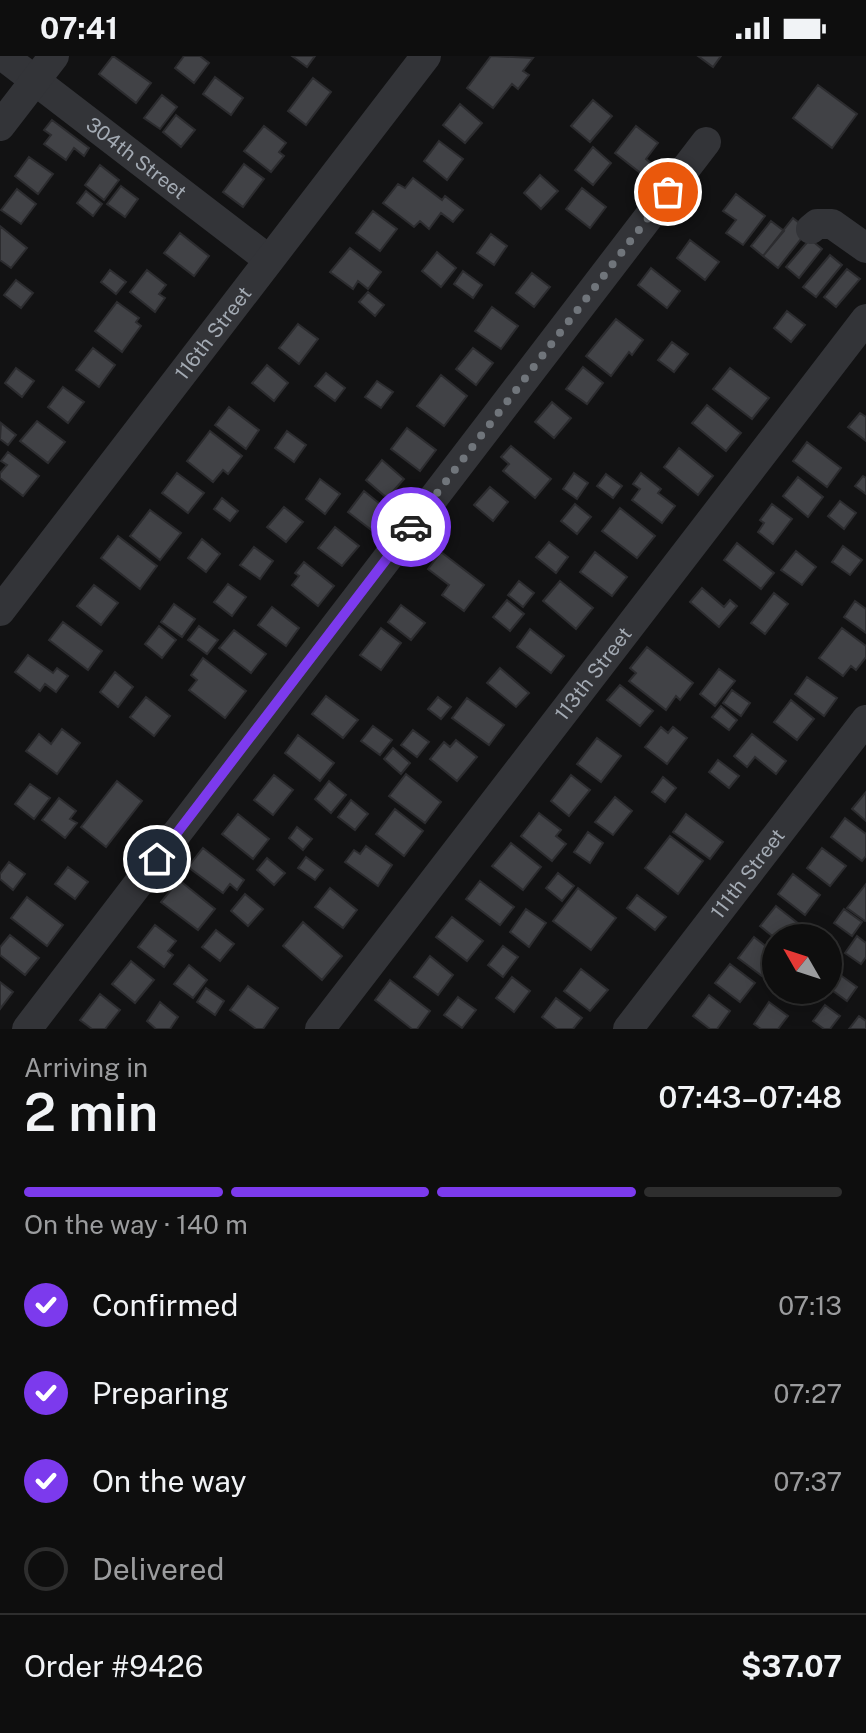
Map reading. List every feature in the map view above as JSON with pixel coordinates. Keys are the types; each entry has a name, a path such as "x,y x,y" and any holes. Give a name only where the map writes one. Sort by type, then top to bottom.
{"street":[{"name":"304th Street","path":"3,56 269,260"},
{"path":"0,126 54,56"},
{"name":"116th Street","path":"0,611 426,56"},
{"path":"27,1029 706,142"},
{"path":"811,229 817,224 832,224 866,248"},
{"name":"113th Street","path":"320,1029 866,319"},
{"name":"111th Street","path":"628,1029 866,720"}],"building":[{"path":"113,56 151,83 136,103 99,74"},
{"path":"184,56 200,56 209,63 194,83 175,68"},
{"path":"292,56 315,56 307,67"},
{"path":"491,56 533,58 523,71 529,75 518,89 512,84 493,108 467,88"},
{"path":"698,56 721,56 713,67"},
{"path":"215,77 243,98 231,115 203,94"},
{"path":"313,78 331,92 306,125 288,111"},
{"path":"818,85 857,114 832,148 793,118"},
{"path":"162,95 177,107 160,129 144,118"},
{"path":"593,100 612,116 590,142 571,126"},
{"path":"460,104 482,123 465,143 443,125"},
{"path":"176,115 195,130 181,147 163,132"},
{"path":"52,120 89,148 84,156 74,148 66,160 44,144 51,135 44,130"},
{"path":"264,126 286,143 279,152 284,156 271,172 244,151"},
{"path":"636,126 658,143 646,159 652,164 643,175 615,153"},
{"path":"439,141 463,159 447,180 424,161"},
{"path":"593,147 611,163 593,185 575,170"},
{"path":"29,157 53,174 38,194 15,176"},
{"path":"244,164 264,179 243,207 223,192"},
{"path":"100,165 119,180 104,200 85,185"},
{"path":"540,175 558,191 541,209 524,193"},
{"path":"413,178 442,200 445,196 463,210 453,222 441,213 429,229 420,221 414,227 383,203 398,184 405,188"},
{"path":"121,186 138,199 125,217 107,204"},
{"path":"582,188 606,207 590,228 566,209"},
{"path":"17,189 36,204 21,224 1,210"},
{"path":"86,191 102,204 93,216 77,203"},
{"path":"736,194 765,216 743,245 726,233 736,220 723,211"},
{"path":"373,211 397,229 380,251 356,233"},
{"path":"793,218 808,230 778,268 763,256"},
{"path":"771,221 784,231 763,256 751,246"},
{"path":"0,226 27,248 11,268 0,260"},
{"path":"180,233 209,256 194,276 164,253"},
{"path":"491,234 507,246 494,265 477,253"},
{"path":"810,239 822,249 799,278 786,267"},
{"path":"690,240 719,262 705,280 677,258"},
{"path":"350,248 381,272 368,289 358,281 353,289 330,272"},
{"path":"437,252 456,268 441,287 422,271"},
{"path":"830,255 842,265 816,297 803,287"},
{"path":"651,268 680,291 667,308 638,285"},
{"path":"847,269 860,279 836,307 824,297"},
{"path":"110,270 126,282 116,294 101,282"},
{"path":"147,270 166,285 159,294 165,298 155,312 130,292"},
{"path":"463,271 482,285 473,298 454,284"},
{"path":"532,273 550,287 534,307 516,293"},
{"path":"16,280 33,293 21,308 4,295"},
{"path":"368,292 384,305 375,316 359,302"},
{"path":"117,302 139,318 136,322 141,326 122,352 95,331"},
{"path":"492,307 518,326 501,349 475,331"},
{"path":"787,311 805,325 791,342 774,328"},
{"path":"616,319 643,340 632,355 629,352 611,376 586,356"},
{"path":"298,324 318,339 299,364 279,348"},
{"path":"672,342 688,354 674,372 658,360"},
{"path":"93,348 115,365 99,387 76,370"},
{"path":"473,348 493,363 476,385 456,369"},
{"path":"267,365 288,383 274,401 252,383"},
{"path":"583,367 603,383 587,404 566,389"},
{"path":"16,368 34,381 22,397 5,383"},
{"path":"730,368 769,398 752,419 713,389"},
{"path":"326,373 345,388 335,401 315,386"},
{"path":"441,375 467,396 444,426 417,406"},
{"path":"377,381 393,392 381,408 365,397"},
{"path":"63,387 84,402 68,423 48,407"},
{"path":"552,402 571,418 554,438 535,422"},
{"path":"707,405 741,433 726,451 692,423"},
{"path":"229,407 259,430 246,449 215,425"},
{"path":"860,413 866,417 866,441 848,427"},
{"path":"37,421 65,442 48,463 20,441"},
{"path":"1,423 16,435 8,445 0,439"},
{"path":"407,428 436,450 420,471 391,449"},
{"path":"210,431 242,456 228,474 223,470 213,482 187,461"},
{"path":"287,431 306,445 294,462 275,448"},
{"path":"807,442 841,468 827,487 793,461"},
{"path":"511,446 551,479 535,498 503,471 509,464 501,457"},
{"path":"679,448 713,476 698,495 664,467"},
{"path":"8,452 39,476 23,496 0,478 7,465 1,461"},
{"path":"382,460 404,479 387,498 366,480"},
{"path":"177,473 204,493 188,513 162,493"},
{"path":"574,473 588,483 577,499 563,489"},
{"path":"641,473 661,489 658,493 675,506 662,523 632,500 640,489 633,484"},
{"path":"606,474 622,486 613,498 597,486"},
{"path":"863,476 866,478 866,494 855,486"},
{"path":"798,477 823,497 808,517 783,496"},
{"path":"320,479 340,494 325,514 306,499"},
{"path":"490,487 508,502 493,521 474,505"},
{"path":"364,491 390,512 374,532 348,512"},
{"path":"222,498 238,511 230,521 214,509"},
{"path":"840,501 856,513 844,529 828,516"},
{"path":"575,504 591,517 577,534 561,521"},
{"path":"772,504 792,519 773,544 758,532 764,523 760,520"},
{"path":"284,507 303,522 286,542 267,527"},
{"path":"620,508 655,536 637,558 602,531"},
{"path":"150,510 181,533 160,560 130,536"},
{"path":"335,527 359,546 342,566 318,548"},
{"path":"118,536 157,566 140,589 101,558"},
{"path":"202,539 220,554 206,572 188,558"},
{"path":"549,542 568,557 556,573 536,557"},
{"path":"737,543 774,573 761,589 724,560"},
{"path":"843,546 862,560 850,575 832,562"},
{"path":"254,547 273,561 260,579 240,565"},
{"path":"796,551 816,567 802,585 781,570"},
{"path":"441,552 484,585 464,611 442,595 449,585 428,569"},
{"path":"595,552 627,577 612,596 580,572"},
{"path":"304,562 334,586 318,606 292,585 299,576 295,573"},
{"path":"519,581 534,593 523,607 508,595"},
{"path":"560,581 593,608 576,629 543,601"},
{"path":"228,584 246,597 232,616 214,602"},
{"path":"94,585 118,603 101,625 77,606"},
{"path":"702,588 724,607 730,600 737,606 719,627 690,602"},
{"path":"774,593 788,604 765,634 751,623"},
{"path":"507,600 524,614 510,631 493,617"},
{"path":"855,601 866,609 866,633 844,617"},
{"path":"174,604 195,619 182,637 161,622"},
{"path":"401,605 425,623 411,640 388,622"},
{"path":"272,607 299,628 286,646 258,625"},
{"path":"63,622 102,651 88,670 49,640"},
{"path":"159,626 176,640 162,658 145,644"},
{"path":"199,626 218,640 207,654 188,640"},
{"path":"381,628 401,643 381,670 360,655"},
{"path":"842,628 866,646 866,657 856,670 851,666 843,676 819,658"},
{"path":"530,629 564,656 551,673 517,647"},
{"path":"234,630 266,654 251,673 219,648"},
{"path":"647,647 693,683 680,700 676,696 666,710 629,681 636,673 630,668"},
{"path":"28,655 53,673 57,668 68,676 56,692 45,684 40,691 15,672"},
{"path":"203,658 246,691 225,718 189,690 197,680 191,675"},
{"path":"500,668 529,693 516,707 487,683"},
{"path":"719,669 735,681 715,706 700,694"},
{"path":"115,672 133,687 118,707 100,692"},
{"path":"807,677 837,698 824,716 795,694"},
{"path":"620,685 653,711 640,726 607,700"},
{"path":"732,690 750,703 741,716 723,703"},
{"path":"326,696 358,720 343,738 312,714"},
{"path":"146,697 170,716 154,736 130,717"},
{"path":"438,697 451,707 441,719 428,709"},
{"path":"467,698 504,725 489,745 452,718"},
{"path":"791,700 814,719 797,740 774,722"},
{"path":"721,706 737,720 729,730 712,717"},
{"path":"373,726 392,740 380,755 361,741"},
{"path":"661,727 668,733 673,727 687,738 667,764 645,747"},
{"path":"62,729 80,743 57,774 26,751 39,734 51,744"},
{"path":"413,730 429,742 417,757 401,745"},
{"path":"752,734 786,761 776,774 755,757 747,767 734,756"},
{"path":"298,735 334,763 320,781 285,753"},
{"path":"597,738 621,756 601,782 577,764"},
{"path":"456,740 477,757 457,781 430,759 444,742 450,747"},
{"path":"393,748 410,763 401,774 384,759"},
{"path":"718,760 739,776 729,788 709,772"},
{"path":"406,774 441,802 425,823 389,796"},
{"path":"274,775 293,790 273,815 254,800"},
{"path":"571,775 590,790 569,816 551,801"},
{"path":"663,777 676,788 665,802 652,792"},
{"path":"117,781 142,801 106,847 81,827"},
{"path":"329,781 346,795 331,813 315,799"},
{"path":"30,784 50,798 34,819 15,804"},
{"path":"866,792 866,821 852,809"},
{"path":"615,797 632,811 613,835 595,822"},
{"path":"59,798 76,811 70,819 77,823 65,838 42,820"},
{"path":"351,800 368,814 355,830 338,817"},
{"path":"395,809 423,831 404,856 376,834"},
{"path":"539,813 561,830 556,836 566,844 552,861 521,836"},
{"path":"238,814 269,839 253,859 222,834"},
{"path":"686,814 723,842 710,859 673,832"},
{"path":"845,818 866,834 866,856 862,861 831,837"},
{"path":"297,827 312,839 303,850 289,838"},
{"path":"588,832 603,843 590,863 574,852"},
{"path":"670,836 703,861 678,894 645,868"},
{"path":"511,843 541,867 523,890 492,866"},
{"path":"366,846 392,865 378,886 345,862 354,850 360,854"},
{"path":"203,848 244,880 237,890 230,884 223,893 188,867"},
{"path":"822,848 846,866 830,886 807,868"},
{"path":"306,857 323,870 315,880 298,868"},
{"path":"267,858 285,873 274,885 257,870"},
{"path":"9,862 25,874 13,890 0,879"},
{"path":"68,867 88,882 75,899 55,884"},
{"path":"558,873 574,886 562,901 546,888"},
{"path":"793,874 820,895 805,915 778,894"},
{"path":"179,880 215,909 198,930 161,902"},
{"path":"480,881 514,907 500,925 466,899"},
{"path":"866,884 866,920 865,921 847,908"},
{"path":"330,888 357,910 343,928 315,907"},
{"path":"578,888 616,918 591,950 553,921"},
{"path":"245,894 263,909 248,926 231,911"},
{"path":"637,895 666,917 655,930 627,908"},
{"path":"27,897 63,925 47,946 11,918"},
{"path":"776,906 799,924 762,924 762,928 760,926"},
{"path":"526,909 546,923 529,947 510,932"},
{"path":"844,909 862,922 852,936 842,929 842,924 834,923"},
{"path":"452,917 483,941 467,961 436,937"},
{"path":"303,922 342,956 322,980 283,946"},
{"path":"155,925 176,941 168,951 173,955 164,967 138,947"},
{"path":"216,930 234,944 220,961 202,947"},
{"path":"10,935 39,958 25,975 0,955 0,947"},
{"path":"857,936 866,943 866,957 861,964 845,953"},
{"path":"754,937 762,943 762,976 738,958"},
{"path":"503,946 518,957 503,977 488,965"},
{"path":"430,956 453,975 438,995 414,977"},
{"path":"131,961 154,980 135,1003 112,984"},
{"path":"730,964 755,983 740,1002 715,983"},
{"path":"189,965 207,980 193,998 174,984"},
{"path":"581,969 608,990 590,1011 564,991"},
{"path":"842,976 857,987 847,1001 842,997"},
{"path":"512,977 530,991 514,1012 496,998"},
{"path":"390,980 430,1011 417,1029 412,1029 375,1000"},
{"path":"0,982 13,992 0,1009"},
{"path":"248,986 278,1008 263,1029 256,1029 230,1010"},
{"path":"206,988 224,1001 215,1015 197,1002"},
{"path":"100,994 120,1010 105,1029 92,1029 80,1020"},
{"path":"709,995 730,1011 717,1029 710,1029 693,1016"},
{"path":"458,997 476,1010 462,1028 444,1015"},
{"path":"556,998 582,1018 573,1029 557,1029 542,1017"},
{"path":"160,1002 178,1017 170,1029 156,1029 147,1021"},
{"path":"768,1004 788,1016 778,1029 761,1029 754,1024"},
{"path":"825,1005 840,1016 830,1029 824,1029 813,1021"},
{"path":"859,1016 866,1021 866,1029 849,1029"}],"way so far":[{"path":"411,527 668,192"}],"route":[{"path":"157,859 411,527"}]}
